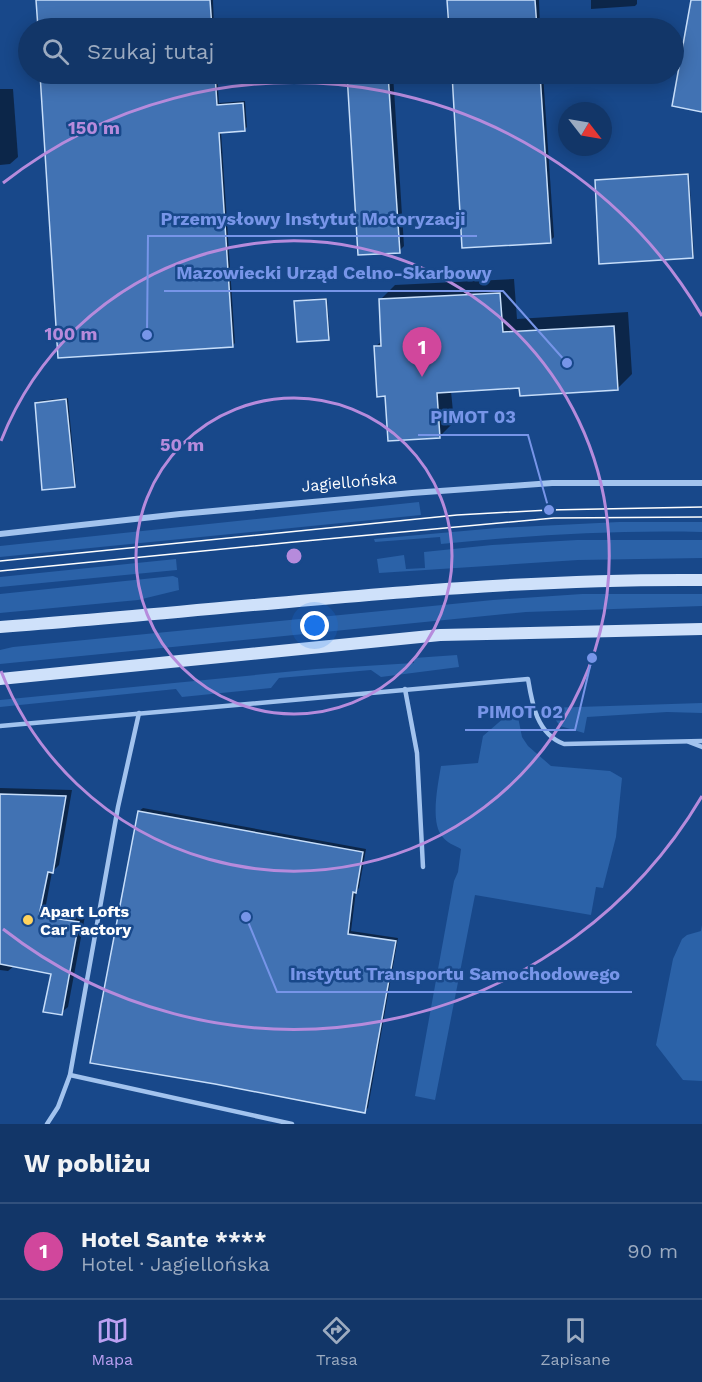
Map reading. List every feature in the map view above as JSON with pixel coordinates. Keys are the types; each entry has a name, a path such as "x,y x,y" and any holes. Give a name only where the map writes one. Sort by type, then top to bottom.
{"main road":[{"path":"0,627 458,587 615,579 702,580"},
{"path":"0,679 440,635 702,629"}],"street":[{"name":"Jagiellońska","path":"0,534 180,514 412,493 552,483 702,483"}],"lane":[{"path":"0,726 528,679 532,705 544,729 552,739 564,744 702,741"},
{"path":"405,689 417,753 423,867"},
{"path":"48,1124 58,1107 70,1075 118,807 139,713"},
{"path":"684,741 702,747"},
{"path":"70,1075 292,1124"}],"shaded area":[{"path":"419,502 421,515 0,557 0,546"},
{"path":"619,522 702,522 702,532 572,534 441,544 440,537 375,542 374,539 497,528"},
{"path":"577,540 702,540 702,558 578,560 379,573 377,559 404,555 406,569 425,568 424,552"},
{"path":"176,559 177,570 0,587 0,577"},
{"path":"173,576 178,578 179,590 138,600 0,613 0,594"},
{"path":"582,594 702,594 702,606 526,612 0,664 0,650 13,647 493,600"},
{"path":"457,655 459,667 381,677 371,670 279,678 271,688 182,697 176,689 0,707 0,700 316,669 414,663 414,658"},
{"path":"702,703 702,713 667,712 587,717 584,733 560,726 547,708"},
{"path":"505,717 518,717 522,737 528,746 551,766 610,771 622,778 616,837 603,888 596,887 591,915 475,895 435,1100 415,1096 461,849 444,838 436,822 441,766 478,763 483,736"},
{"path":"702,925 702,1081 683,1080 656,1045 673,959 682,939 701,931"}],"building":[{"path":"36,0 210,0 211,18 37,18"},
{"path":"447,0 535,0 536,18 448,18"},
{"path":"691,0 702,0 702,112 672,106 676,84 684,84 684,39"},
{"path":"41,84 216,84 217,105 243,103 245,131 219,133 233,347 58,358"},
{"path":"348,84 389,84 400,253 358,255"},
{"path":"453,84 541,84 551,243 462,248"},
{"path":"688,174 693,258 599,264 595,180"},
{"path":"500,293 503,332 614,326 618,390 520,396 519,388 437,393 440,438 388,441 385,396 377,397 374,346 381,346 379,299"},
{"path":"326,299 329,340 297,342 294,301"},
{"path":"66,399 75,487 42,490 35,403"},
{"path":"0,794 66,796 53,873 48,872 39,916 79,922 62,1015 43,1012 51,974 0,964"},
{"path":"138,811 363,852 356,893 353,892 348,934 396,941 365,1113 90,1063"}],"tram line":[{"path":"0,561 457,515 549,510 702,507"},
{"path":"0,571 554,518 702,517"}],"place":[{"name":"Przemysłowy Instytut Motoryzacji","path":"147,335"},
{"name":"Mazowiecki Urząd Celno-Skarbowy","path":"567,363"},
{"name":"Hotel Sante ****","path":"422,377"},
{"name":"PIMOT 03","path":"549,510"},
{"name":"PIMOT 02","path":"592,658"},
{"name":"Instytut Transportu Samochodowego","path":"246,917"},
{"name":"Apart Lofts Car Factory","path":"28,920"}]}
